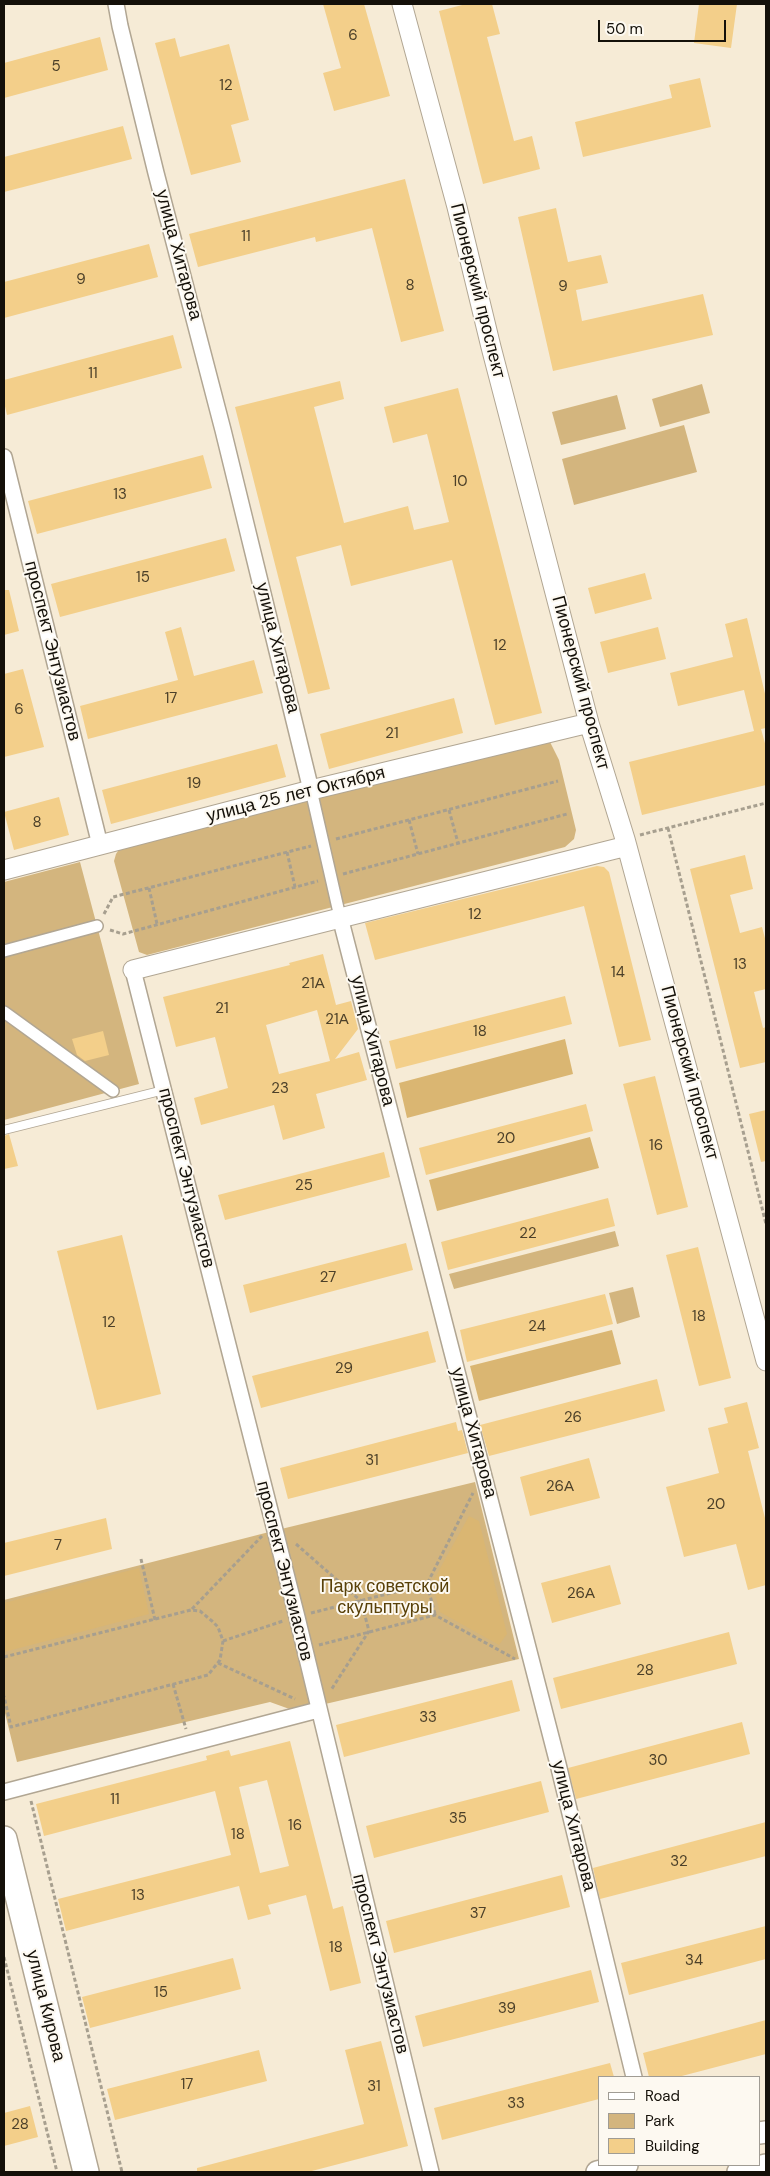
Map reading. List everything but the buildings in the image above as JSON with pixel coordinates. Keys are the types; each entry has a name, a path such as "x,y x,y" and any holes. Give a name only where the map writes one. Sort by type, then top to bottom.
{"main road":[{"name":"улица Кирова","path":"4,1840 86,2172"},
{"path":"738,2172 766,2165"},
{"path":"597,2172 623,2166"}],"street":[{"name":"улица Хитарова","path":"116,4 156,173 221,422 340,917 534,1670 634,2076"},
{"name":"Пионерский проспект","path":"402,4 457,207 491,347 589,723 626,842 766,1361"},
{"name":"проспект Энтузиастов","path":"4,457 100,844"},
{"name":"улица 25 лет Октября","path":"4,870 311,790 589,723"},
{"path":"133,970 626,842"},
{"path":"4,951 97,926"},
{"name":"проспект Энтузиастов","path":"133,970 273,1524 431,2172"},
{"path":"4,1012 113,1091"},
{"path":"4,1792 318,1710"}],"lane":[{"path":"4,1130 164,1090"}],"path":[{"path":"626,842 668,828 766,803"},
{"path":"449,810 458,843"},
{"path":"409,820 418,854"},
{"path":"668,828 766,1224"},
{"path":"287,852 295,887"},
{"path":"149,888 157,924"},
{"path":"435,1614 427,1584 483,1472"},
{"path":"192,1610 273,1524 361,1601 369,1631 318,1710 218,1663"},
{"path":"141,1559 155,1620"},
{"path":"223,1640 296,1617 427,1584"},
{"path":"4,1657 192,1610 200,1611 212,1621 218,1627 223,1640 218,1663 208,1675 11,1727 5,1710 4,1696"},
{"path":"304,1650 435,1614 534,1670"},
{"path":"173,1684 190,1744"},
{"path":"28,1786 122,2172"},
{"path":"4,1957 57,2172"}],"green space":[{"path":"702,384 710,413 660,427 652,399"},
{"path":"617,395 626,429 561,445 552,412"},
{"path":"684,425 697,472 574,505 562,459"},
{"path":"540,741 550,742 559,760 576,830 574,839 565,847 147,955 139,952 114,861 120,848"},
{"path":"80,862 139,1084 4,1120 4,882"},
{"path":"615,1231 619,1246 454,1289 449,1274"},
{"path":"633,1287 640,1317 617,1324 609,1293"},
{"name":"Парк советской скульптуры","path":"475,1482 519,1659 295,1711 270,1702 17,1762 4,1709 4,1600 273,1531"}],"shaded area":[{"path":"565,1039 573,1074 407,1118 399,1083"},
{"path":"590,1137 599,1168 437,1211 429,1180"},
{"path":"612,1330 621,1364 479,1401 470,1366"},
{"path":"469,1516 479,1521 507,1634 499,1645 440,1612 432,1583"},
{"path":"139,1568 149,1614 4,1652 4,1603"}]}
